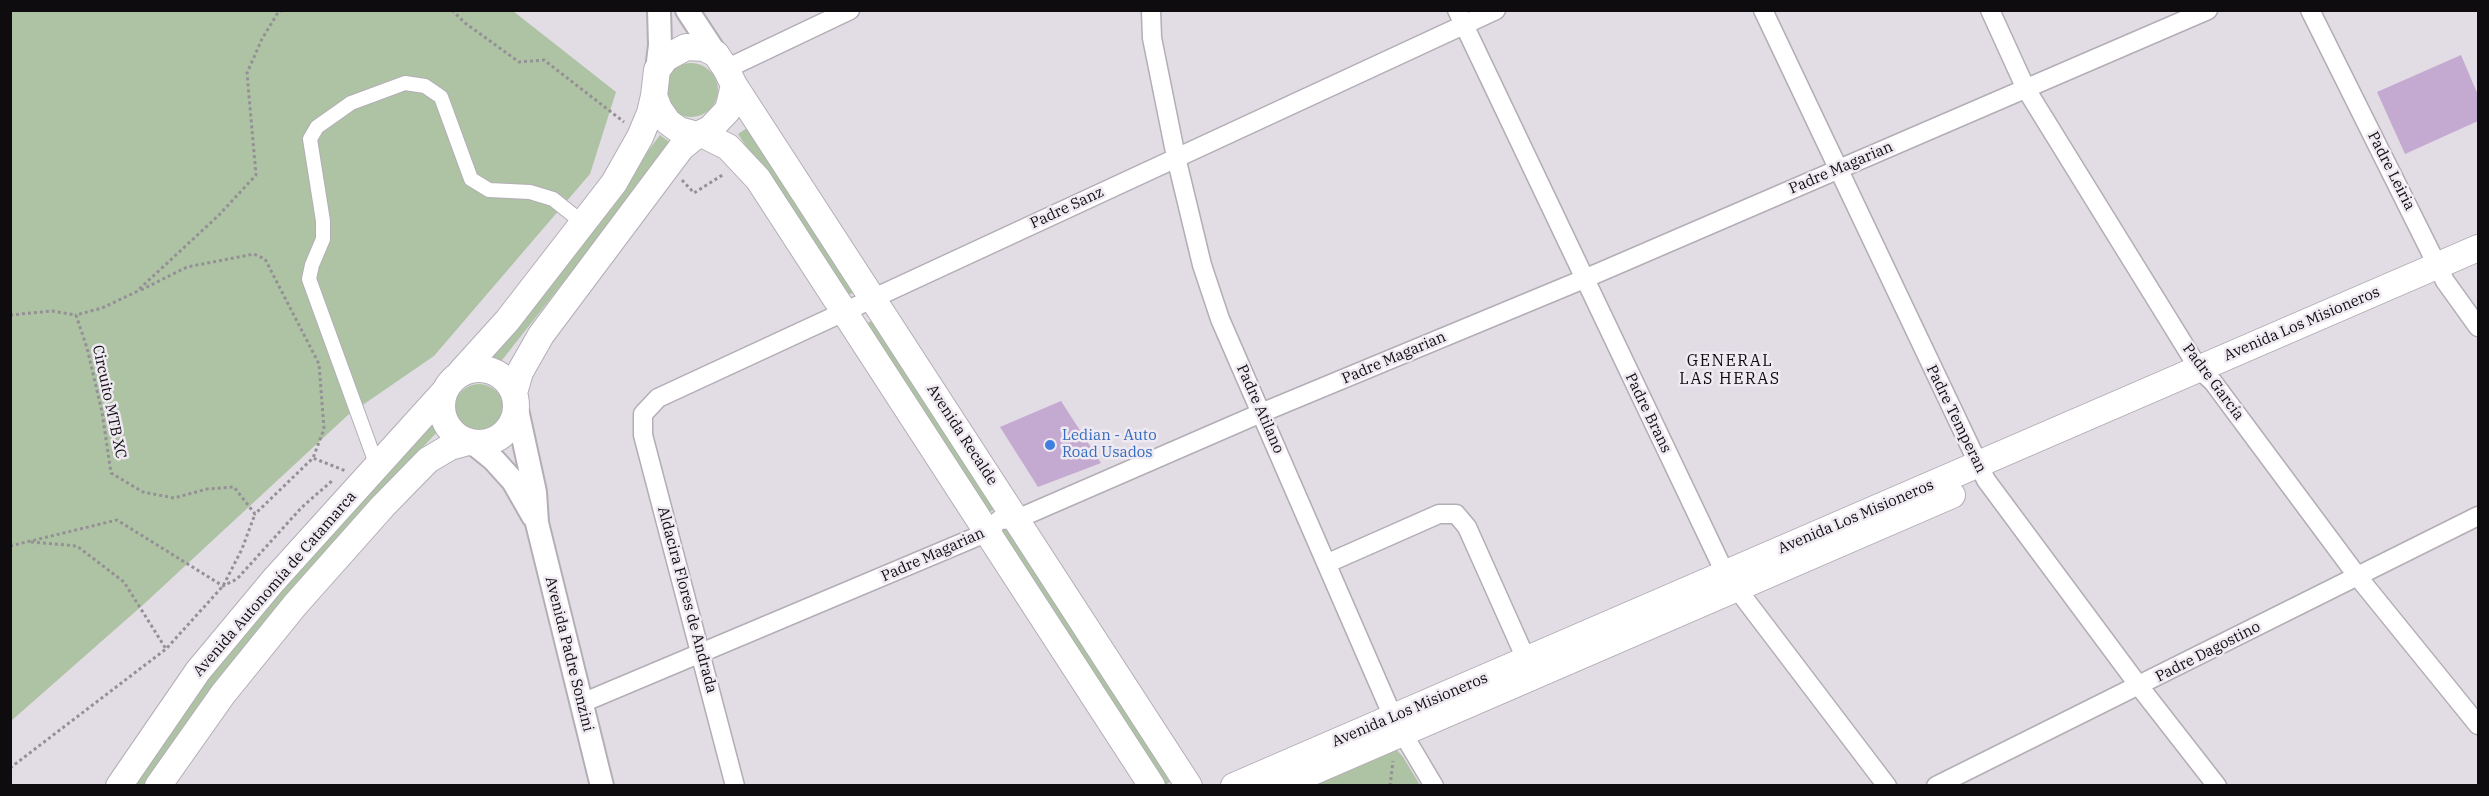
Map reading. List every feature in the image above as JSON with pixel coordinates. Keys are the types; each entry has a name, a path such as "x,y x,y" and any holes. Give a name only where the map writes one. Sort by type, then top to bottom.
{"main road":[{"path":"686,47 704,48 725,69 728,110 721,120 681,148 541,335 520,372 515,399 515,417 510,428 491,442 470,443 453,433 443,418 441,405 444,392 507,321 614,183 640,137 654,96 657,70 666,58 686,47"},
{"name":"Avenida Recalde","path":"725,69 1189,786"},
{"path":"654,96 668,122 679,130 700,134"},
{"name":"Avenida Recalde","path":"700,134 728,147 758,179 1152,786"},
{"name":"Avenida Los Misioneros","path":"1234,786 1398,725 1731,581 2442,273 2478,248"},
{"name":"Avenida Los Misioneros","path":"2442,273 2478,267"},
{"path":"460,373 472,369 485,369 497,373 507,381 515,399"},
{"name":"Avenida Autonomía de Catamarca","path":"119,786 198,671 273,581 444,392"},
{"name":"Avenida Autonomía de Catamarca","path":"158,786 224,694 288,614 375,515 428,460 450,447 470,443"},
{"name":"Avenida Los Misioneros","path":"1280,786 1526,659 1731,581"}],"street":[{"path":"657,70 660,45 659,10"},
{"name":"Avenida Recalde","path":"687,10 725,69"},
{"path":"725,69 850,10"},
{"name":"Padre Atilano","path":"1151,10 1152,38 1176,157 1202,265 1220,319 1398,725 1434,786"},
{"name":"Padre Sanz","path":"643,414 658,398 1176,157 1460,18 1496,10"},
{"name":"Padre Temperan","path":"1763,10 1982,472 2139,686 2217,786"},
{"name":"Padre García","path":"1990,10 2026,89 2206,375 2358,577 2478,725"},
{"name":"Padre Magarian","path":"582,703 988,532 999,520 1017,519 1261,413 1584,279 2208,10"},
{"name":"Padre Leiria","path":"2310,10 2442,273 2478,327"},
{"name":"Padre Brans","path":"1460,18 1731,581 1887,786"},
{"path":"377,466 309,279 323,238 323,221 310,140 317,127 351,104 405,83 425,86 441,97 471,179 489,190 530,192 553,199 583,224"},
{"name":"Avenida Padre Sonzini","path":"515,399 533,482 537,523 602,786"},
{"name":"Aldacira Flores de Andrada","path":"643,414 643,435 735,786"},
{"name":"Avenida Padre Sonzini","path":"470,443 494,460 513,481 537,523"},
{"path":"1328,563 1439,514 1456,514 1467,527 1526,659"},
{"name":"Padre Dagostino","path":"1936,786 2478,516"}],"path":[{"path":"136,292 219,215 256,175 247,74 262,39 277,14 283,10"},
{"path":"452,10 465,23 519,62 544,60 640,137"},
{"path":"668,166 694,193 744,162"},
{"path":"10,315 52,311 76,315 102,308 187,267 254,254 265,259 319,364 324,429 313,458 255,514 242,549 223,586 166,649 10,768"},
{"name":"Circuito MTB XC","path":"76,315 87,348 102,412 111,472 143,492 174,498 207,489 234,487 255,514"},
{"path":"223,586 237,579 302,507 321,489 346,471 313,458"},
{"path":"10,546 117,520 223,586"},
{"path":"27,542 77,546 124,582 166,649"}],"green space":[{"path":"11,11 513,11 616,92 590,174 434,356 348,415 144,604 11,721"},
{"path":"686,63 696,63 706,67 714,75 718,90 714,105 706,113 696,117 686,117 676,113 668,105 664,95 664,85 668,75 676,67"},
{"path":"747,128 855,293 844,295 738,134"},
{"path":"660,135 672,144 499,364 491,356"},
{"path":"873,320 996,509 987,513 864,325"},
{"path":"484,384 497,391 503,399 503,419 497,427 489,433 474,434 461,427 455,419 454,404 461,391 469,385"},
{"path":"435,421 440,429 340,534 275,610 223,674 144,785 133,786 217,666 267,604 404,452"},
{"path":"1000,528 1009,528 1175,779 1165,785"},
{"path":"1387,748 1397,750 1420,785 1300,786"}],"building":[{"path":"2461,55 2478,95 2478,121 2405,154 2377,92"},
{"name":"Ledian - Auto Road Usados","path":"1061,401 1101,463 1038,487 1000,427"}],"place":[{"name":"Ledian - Auto Road Usados","path":"1050,445"}],"district":[{"name":"GENERAL LAS HERAS","path":"1730,370"}]}
